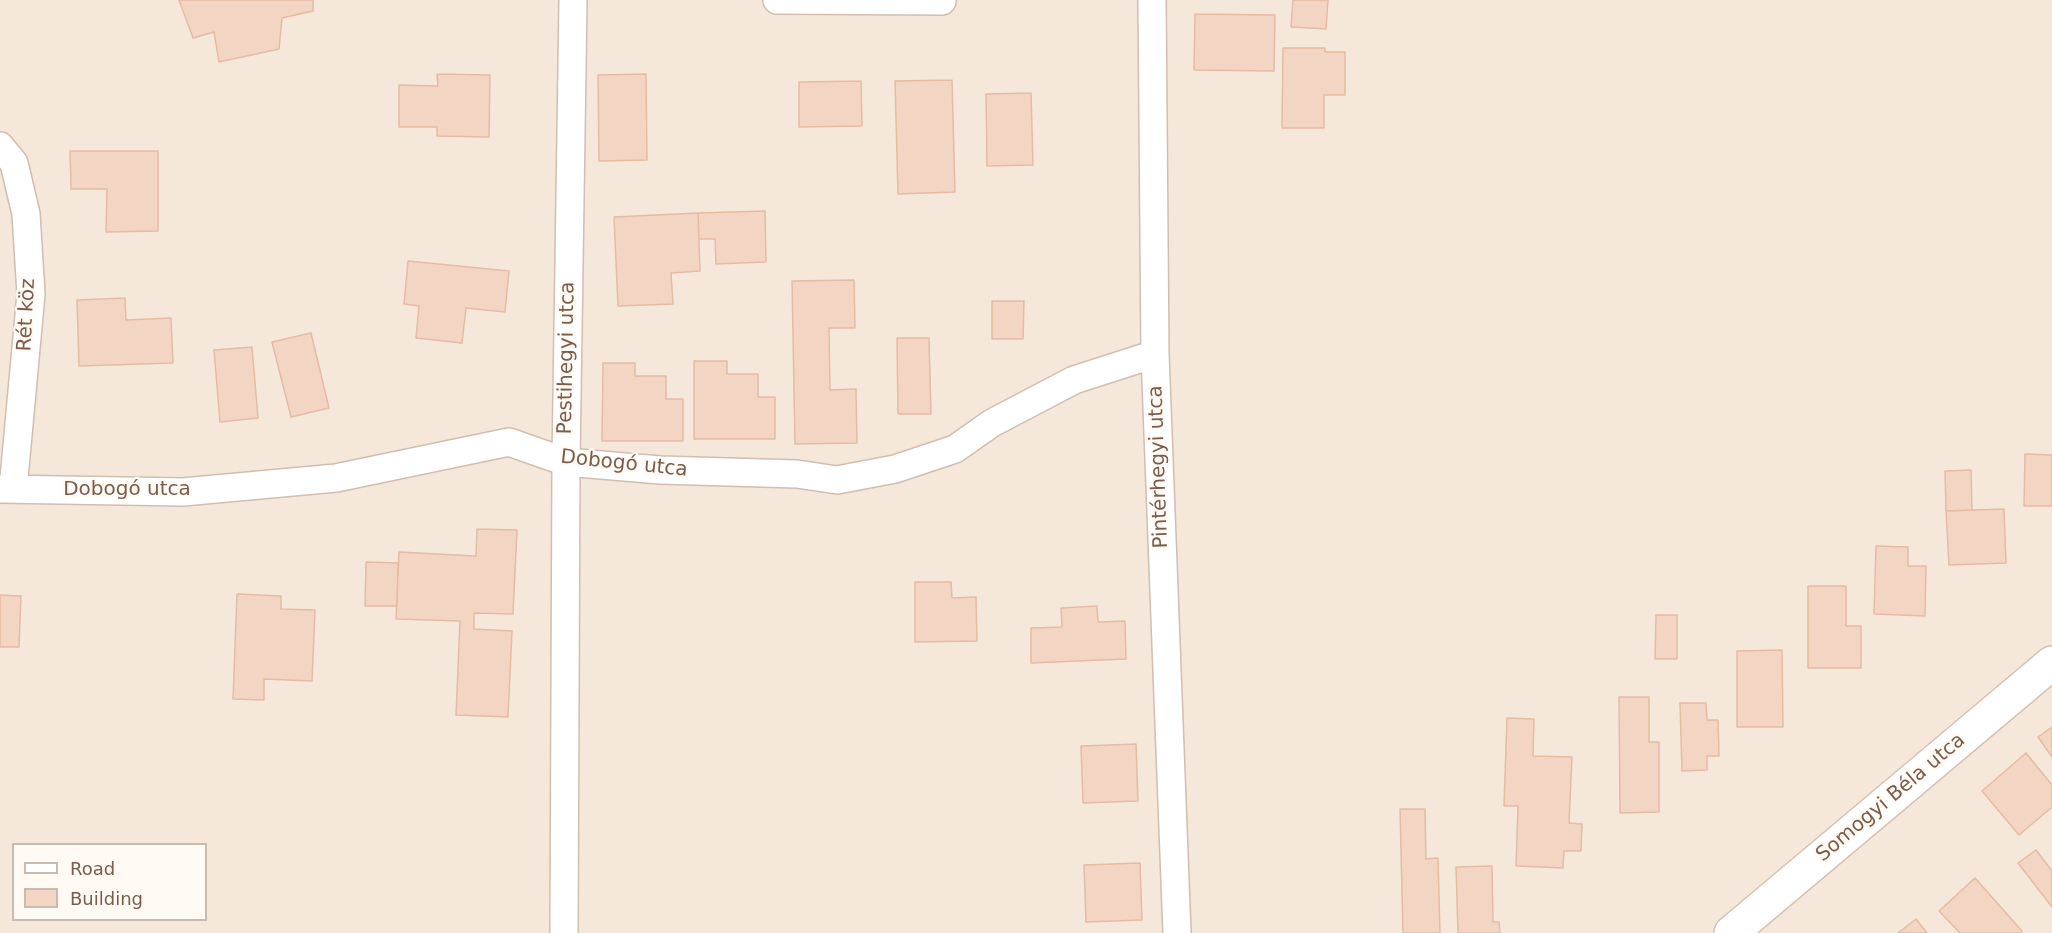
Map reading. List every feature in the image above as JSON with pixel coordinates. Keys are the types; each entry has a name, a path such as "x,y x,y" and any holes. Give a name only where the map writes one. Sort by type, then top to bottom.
{"main road":[{"name":"Somogyi Béla utca","path":"1731,933 2052,663"}],"street":[{"name":"Pestihegyi utca","path":"564,933 566,462 573,0"},
{"path":"777,0 942,1"},
{"name":"Pintérhegyi utca","path":"1152,0 1155,354 1176,933"},
{"name":"Rét köz","path":"0,146 14,162 26,214 31,294 6,489"},
{"name":"Dobogó utca","path":"6,489 183,492 336,478 509,442 566,462 660,470 797,474 837,480 895,470 955,449 992,423 1074,380 1155,354"}],"shaded area":[{"path":"0,0 2052,0 2052,933 0,933"}],"building":[{"path":"179,0 313,0 313,11 282,18 279,49 219,62 214,32 193,38"},
{"path":"1293,0 1328,0 1326,29 1291,27"},
{"path":"1195,14 1275,15 1274,71 1194,70"},
{"path":"1283,48 1325,48 1325,52 1345,52 1345,95 1324,95 1324,128 1282,128"},
{"path":"437,74 490,75 489,137 437,136 437,127 399,127 399,85 438,86"},
{"path":"646,74 647,160 599,161 598,75"},
{"path":"952,80 955,192 898,194 895,81"},
{"path":"861,81 862,126 799,127 799,82"},
{"path":"1031,93 1033,165 987,166 986,94"},
{"path":"70,151 158,151 158,231 106,232 107,189 71,189"},
{"path":"765,211 766,262 716,264 715,239 699,239 698,213"},
{"path":"698,213 700,271 671,273 673,304 618,306 614,217"},
{"path":"408,261 509,271 505,312 466,308 462,343 416,338 419,306 404,304"},
{"path":"854,280 855,328 829,328 830,390 856,389 857,443 795,444 792,281"},
{"path":"125,298 126,320 171,318 173,363 79,366 77,300"},
{"path":"992,301 1024,301 1023,339 992,339"},
{"path":"311,333 329,408 291,417 272,342"},
{"path":"897,338 929,338 931,414 898,414"},
{"path":"252,347 258,418 220,422 214,350"},
{"path":"694,361 727,361 727,374 758,374 758,397 775,397 775,439 694,439"},
{"path":"603,363 635,363 635,376 666,376 666,399 683,399 683,441 602,441"},
{"path":"2025,454 2052,455 2052,506 2024,506"},
{"path":"1971,470 1972,510 1946,511 1945,471"},
{"path":"2004,509 2006,563 1949,565 1946,511"},
{"path":"477,529 517,530 513,614 474,613 474,629 512,631 508,717 456,715 460,621 396,619 399,552 476,556"},
{"path":"1876,546 1908,547 1908,566 1926,566 1925,616 1874,614"},
{"path":"366,562 398,563 397,606 365,606"},
{"path":"915,582 951,582 952,598 976,597 977,641 915,642"},
{"path":"1808,586 1846,586 1846,626 1861,626 1861,668 1808,668"},
{"path":"237,594 281,596 281,609 315,610 312,681 264,679 264,700 233,699"},
{"path":"0,595 21,596 19,647 0,647"},
{"path":"1097,606 1098,622 1125,621 1126,659 1031,663 1031,628 1062,627 1061,608"},
{"path":"1656,615 1677,615 1677,659 1655,659"},
{"path":"1782,650 1783,727 1737,727 1737,651"},
{"path":"1619,697 1649,697 1649,742 1659,742 1659,812 1620,813"},
{"path":"1680,703 1706,703 1707,720 1718,720 1719,756 1707,756 1707,770 1682,771"},
{"path":"1507,718 1534,719 1533,756 1572,757 1569,823 1582,824 1581,851 1564,851 1563,868 1516,866 1518,806 1504,806"},
{"path":"2052,727 2052,757 2038,737"},
{"path":"1136,744 1138,801 1083,803 1081,746"},
{"path":"2026,753 2052,785 2052,807 2019,835 1982,791"},
{"path":"1400,809 1425,809 1426,859 1438,858 1440,933 1403,933"},
{"path":"2036,850 2052,871 2052,907 2018,863"},
{"path":"1140,863 1142,920 1086,922 1084,865"},
{"path":"1492,866 1493,922 1499,922 1500,933 1458,933 1456,867"},
{"path":"1975,878 2022,931 2020,933 1960,933 1939,911"},
{"path":"1916,919 1927,933 1898,933"}]}
